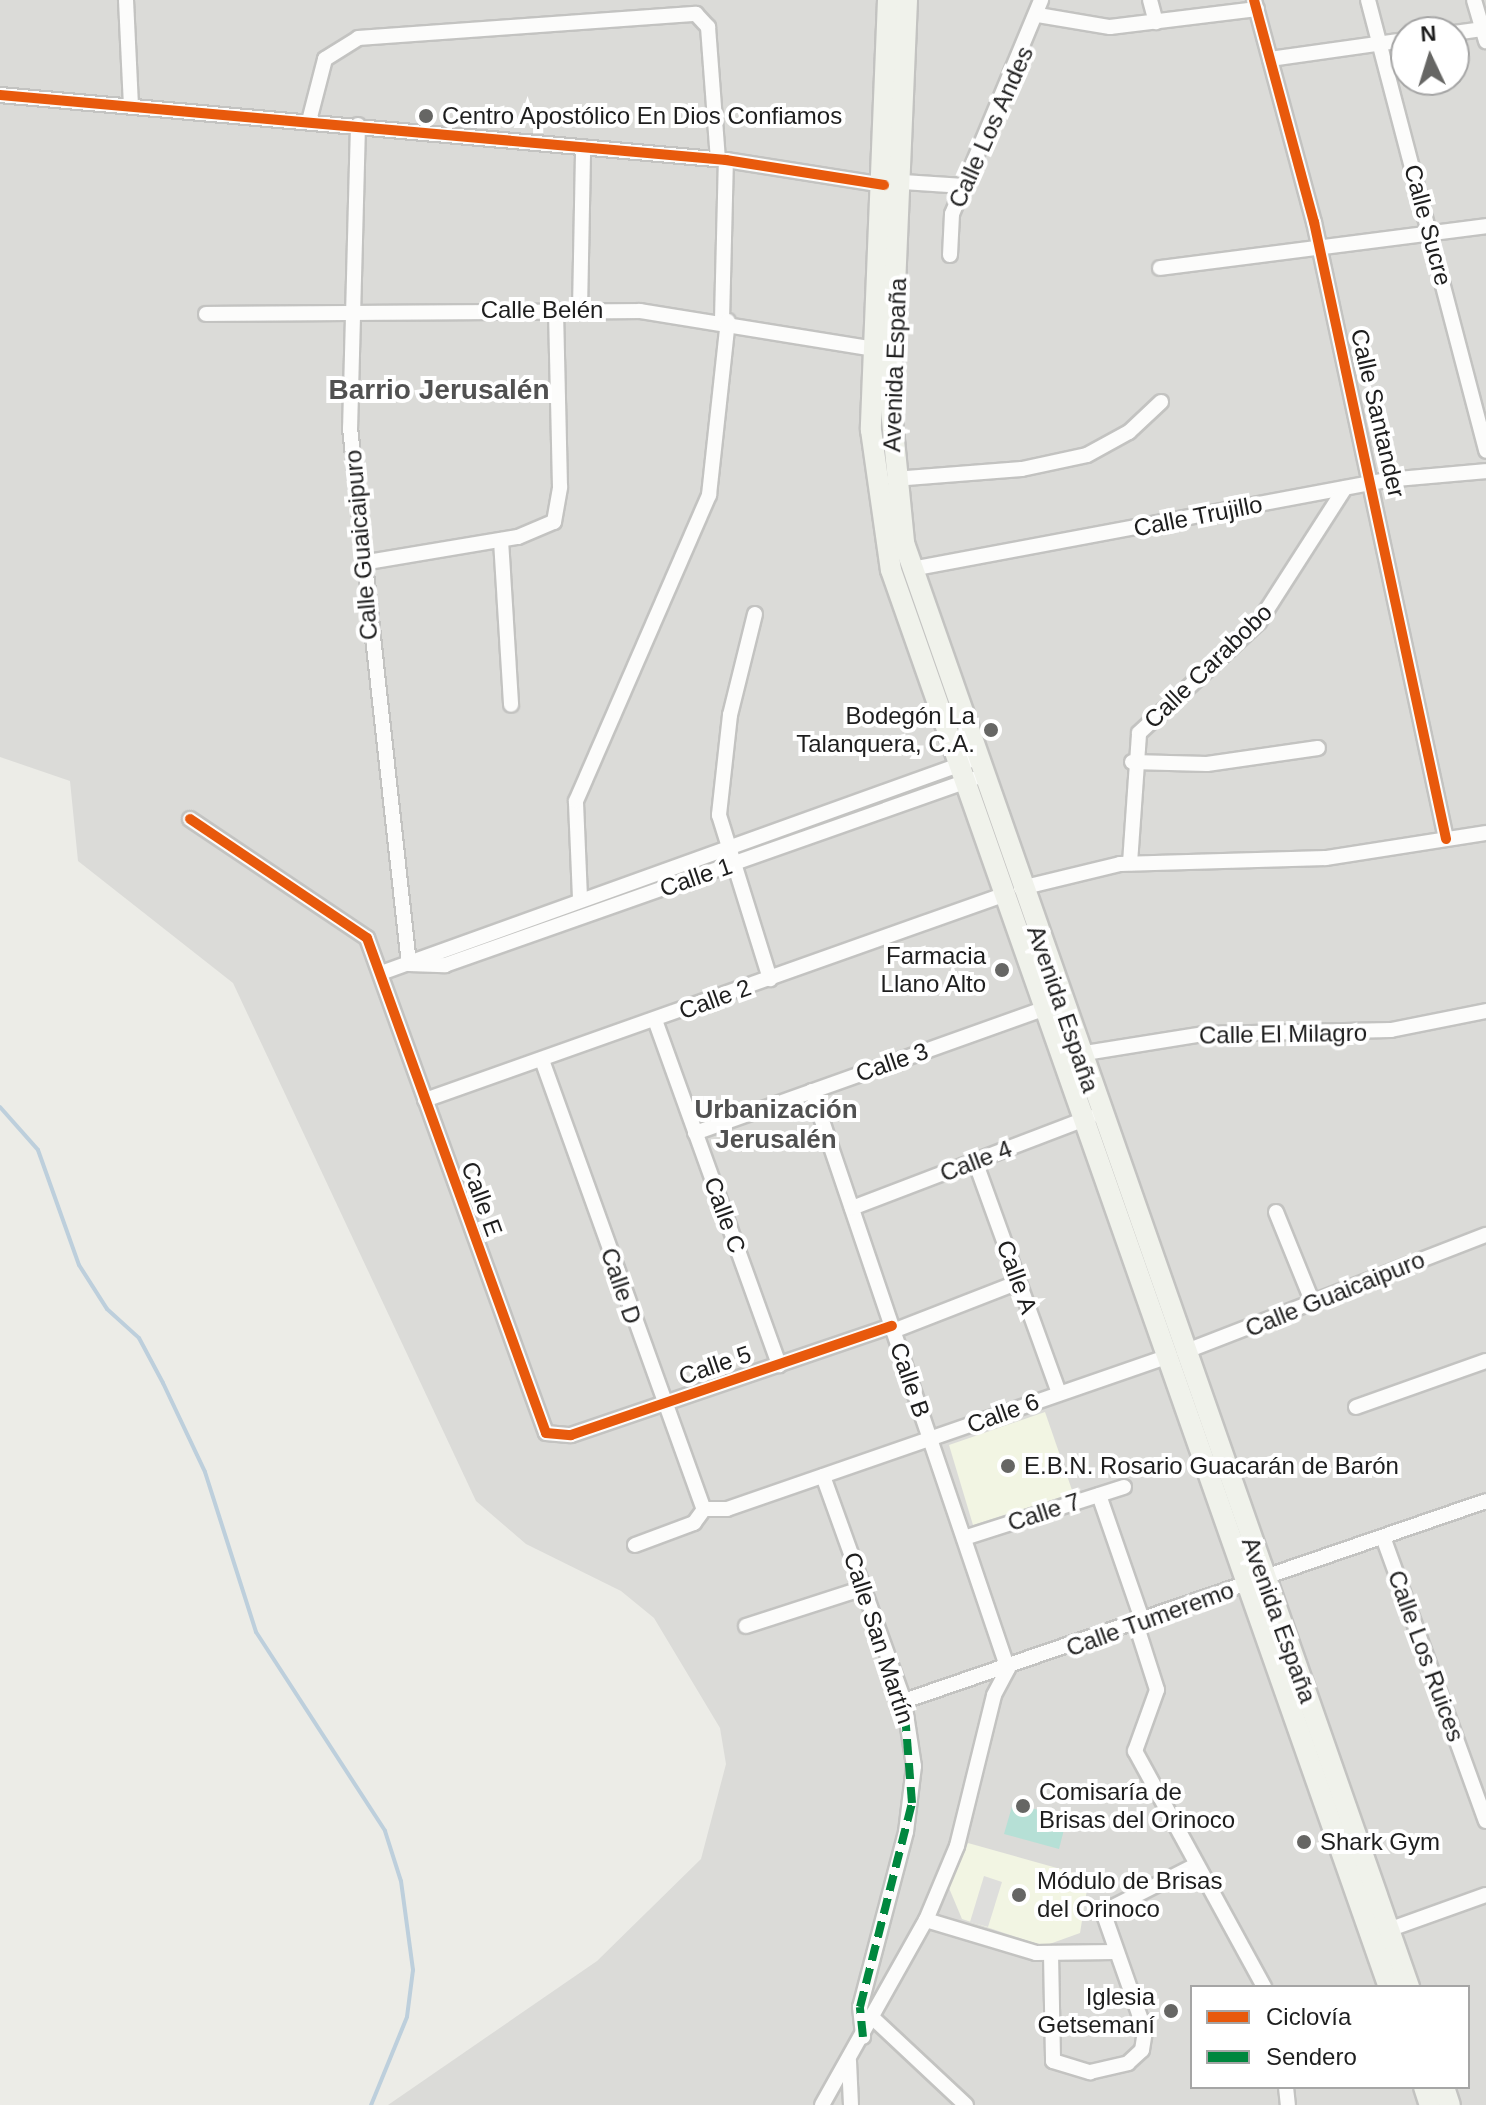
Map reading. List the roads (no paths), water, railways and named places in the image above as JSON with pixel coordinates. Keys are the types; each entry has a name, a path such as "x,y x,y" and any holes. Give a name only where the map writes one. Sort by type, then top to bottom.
{"main road":[{"name":"Avenida España","path":"888,0 893,183 890,399 894,479 911,569 970,770"},
{"name":"Avenida España","path":"907,0 893,183 874,349 872,454 886,547 1012,891 1079,1054 1091,1116"},
{"name":"Avenida España","path":"1012,891 1043,1009 1091,1116 1256,1582 1408,1985"},
{"name":"Avenida España","path":"1256,1582 1388,1985"}],"street":[{"path":"126,0 131,105"},
{"name":"Calle Los Andes","path":"950,255 952,214 1038,15 1041,0"},
{"path":"1150,0 1156,22"},
{"name":"Calle Sucre","path":"1368,0 1486,451"},
{"path":"1474,0 1484,35"},
{"path":"1038,15 1110,27 1256,4"},
{"name":"Calle Santander","path":"1256,4 1320,247 1373,482 1446,839"},
{"path":"309,121 325,59 358,38 696,14 708,27 722,159 725,320 709,495 576,801 580,898"},
{"path":"1270,59 1390,42"},
{"path":"0,95 722,159 893,183 964,186"},
{"name":"Calle Guaicaipuro","path":"358,125 355,312 349,398 362,563 409,964"},
{"path":"580,310 583,147"},
{"path":"1160,268 1486,226"},
{"path":"362,563 539,532 558,513 556,310"},
{"name":"Calle Belén","path":"206,314 580,310 725,320 874,349"},
{"path":"894,479 1022,469 1087,455 1139,425 1161,402"},
{"name":"Calle Trujillo","path":"911,569 1373,482 1486,471"},
{"name":"Calle Carabobo","path":"1130,863 1132,762 1139,733 1240,642 1283,591 1345,488"},
{"path":"501,540 511,705"},
{"path":"755,614 722,768 724,847 770,979"},
{"path":"1132,762 1219,763 1318,748"},
{"name":"Calle 1","path":"409,964 445,965 730,865 970,770"},
{"name":"Calle 1","path":"381,973 724,847 970,770"},
{"name":"Calle E","path":"190,819 360,931 381,973 550,1436"},
{"name":"Calle 2","path":"425,1100 1012,891 1130,863 1326,858 1486,833"},
{"name":"Calle 3","path":"695,1133 1043,1009"},
{"name":"Calle El Milagro","path":"1079,1054 1204,1034 1391,1030 1486,1011"},
{"name":"Calle C","path":"655,1020 779,1365"},
{"name":"Calle D","path":"542,1060 662,1404 704,1509"},
{"name":"Calle B","path":"812,1091 1008,1669"},
{"name":"Calle 4","path":"852,1208 1091,1116"},
{"name":"Calle A","path":"975,1161 1059,1393"},
{"path":"1276,1212 1313,1303"},
{"name":"Calle Guaicaipuro","path":"1175,1355 1486,1235"},
{"name":"Calle 5","path":"550,1436 662,1404 893,1329 1019,1282"},
{"name":"Calle 6","path":"704,1509 727,1509 1175,1355"},
{"path":"1356,1407 1486,1361"},
{"name":"Calle San Martín","path":"823,1476 904,1701 912,1803 860,2007 863,2037"},
{"name":"Calle 7","path":"964,1538 1124,1487"},
{"path":"1099,1495 1140,1623 1157,1694 1134,1747 1263,1985"},
{"name":"Calle Tumeremo","path":"904,1701 1008,1669 1486,1501"},
{"path":"635,1545 694,1523 704,1509"},
{"name":"Calle Los Ruices","path":"1383,1537 1486,1821"},
{"path":"746,1626 864,1588"},
{"path":"822,2105 874,2019 926,1920 957,1846 994,1695 1008,1669"},
{"path":"1051,1954 1052,2059 1090,2072 1128,2063 1145,2041 1103,1912 1196,1865"},
{"path":"1388,1930 1486,1895"},
{"path":"926,1920 1051,1954 1115,1952"},
{"path":"874,2019 966,2105"},
{"path":"849,2061 851,2105"}],"waterway":[{"path":"0,1107 38,1150 79,1265 107,1309 139,1338 163,1383 205,1472 256,1632 385,1831 401,1881 413,1970 407,2017 371,2105"}],"place":[{"name":"Centro Apostólico En Dios Confiamos","path":"426,116"},
{"name":"Bodegón La Talanquera, C.A.","path":"991,730"},
{"name":"Farmacia Llano Alto","path":"1002,970"},
{"name":"E.B.N. Rosario Guacarán de Barón","path":"1008,1466"},
{"name":"Comisaría de Brisas del Orinoco","path":"1023,1806"},
{"name":"Shark Gym","path":"1304,1842"},
{"name":"Módulo de Brisas del Orinoco","path":"1019,1895"},
{"name":"Iglesia Getsemaní","path":"1171,2011"}],"district":[{"name":"Barrio Jerusalén","path":"439,390"},
{"name":"Urbanización Jerusalén","path":"776,1125"}]}
